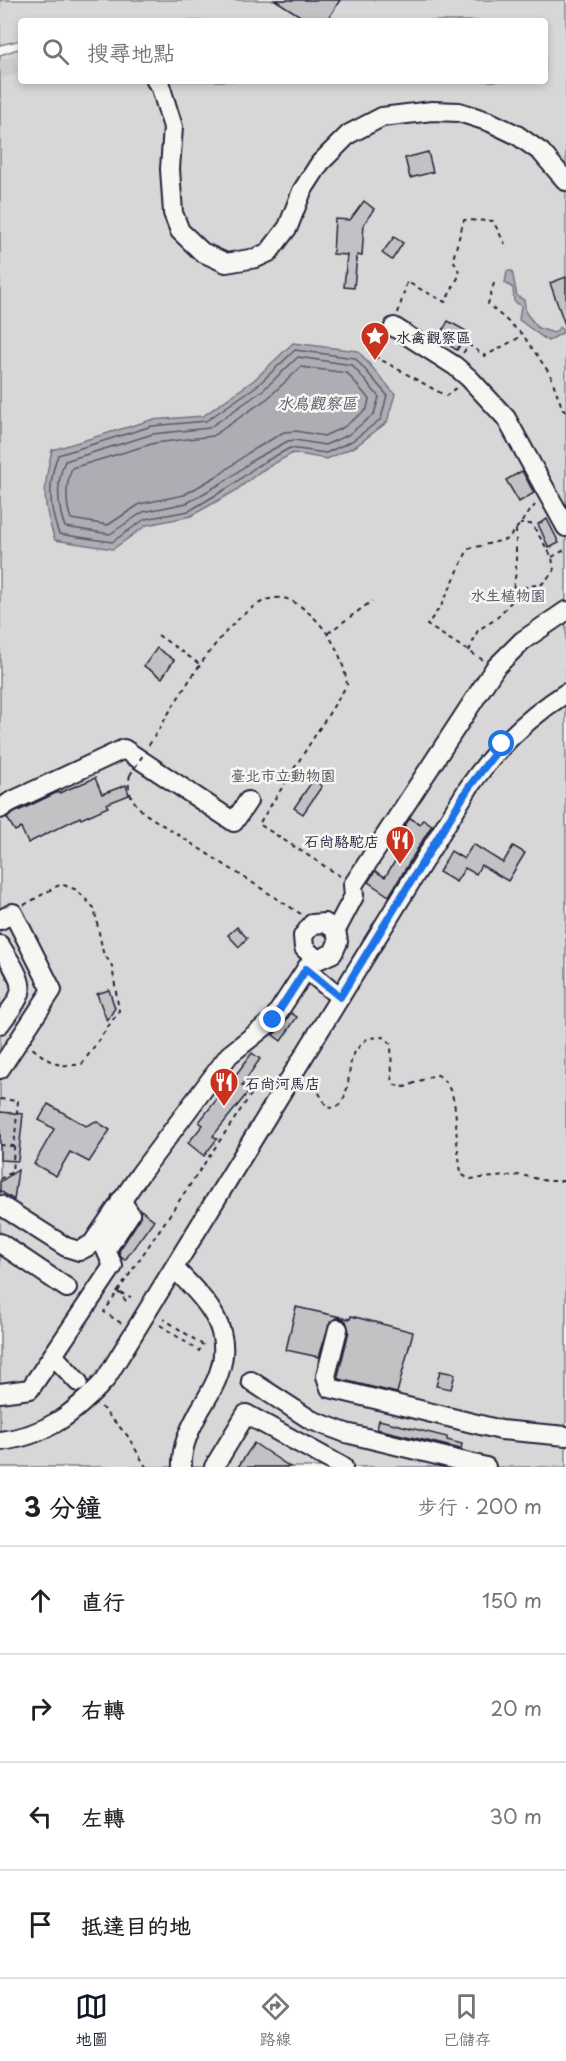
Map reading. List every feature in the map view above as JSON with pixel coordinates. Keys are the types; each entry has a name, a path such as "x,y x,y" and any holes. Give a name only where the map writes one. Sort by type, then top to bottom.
{"street":[{"path":"159,84 173,127 170,169 173,213 180,231 202,252 226,263 256,258 269,252 288,226 302,191 320,163 349,134 382,117 432,111 459,112 490,122 517,135 541,152 566,181"},
{"path":"394,327 469,378 506,418 566,527"},
{"path":"0,1205 66,1246 79,1251 92,1244 121,1200 230,1055 273,1020 310,963 333,953 338,942 336,930 354,896 353,885 495,668 522,641 566,611"},
{"path":"0,1441 39,1432 59,1421 105,1380 481,769 523,724 566,693"},
{"path":"0,809 10,802 124,749 234,822 248,801"},
{"path":"0,1069 52,990 6,916"},
{"path":"336,930 325,923 312,924 303,936 304,948 310,963 340,997"},
{"path":"0,945 20,981 21,988 19,997 0,1024"},
{"path":"0,1393 30,1389 113,1266 106,1250 130,1214 121,1200"},
{"path":"0,1243 67,1288"},
{"path":"175,1269 204,1299 218,1320 223,1343 220,1372 185,1443 182,1452 182,1467"},
{"path":"338,1329 326,1376 330,1388 501,1430 566,1436"},
{"path":"53,1355 78,1382"},
{"path":"251,1381 311,1420 337,1430 486,1467"},
{"path":"214,1467 246,1413 343,1467"}],"path":[{"path":"469,378 446,396 376,357 394,327 407,282 445,302 459,274 453,259 464,220 493,221 506,244"},
{"path":"495,284 488,304 523,336 550,374 563,410 566,412"},
{"path":"469,345 485,356 523,336"},
{"path":"495,668 427,625 443,603 468,549 508,539 534,505 553,505"},
{"path":"514,589 542,584 554,571 552,557 531,524 518,526"},
{"path":"469,651 478,630 496,619 511,602 518,526"},
{"path":"552,557 566,549"},
{"path":"149,745 221,635 243,613 261,602 281,598 294,602 328,633 345,669 348,685 259,824 353,885"},
{"path":"328,633 372,601"},
{"path":"158,635 201,665"},
{"path":"142,755 130,775 128,786 133,801 144,813 299,912 312,924"},
{"path":"6,916 61,884 77,890 94,908 103,952 112,966 119,1011 82,1064 64,1067 51,1062 20,1039"},
{"path":"301,1061 327,1107 332,1108 341,1103 345,1096 354,1053 368,1038 384,1037 391,1044 392,1078 395,1085 405,1087 438,1075 450,1089 457,1116 461,1174 469,1179 521,1175 546,1180 566,1180"},
{"path":"136,1333 104,1311 255,1090"},
{"path":"0,1099 18,1101 12,1172 0,1179"},
{"path":"0,1145 14,1146"},
{"path":"117,1292 131,1297"},
{"path":"160,1325 199,1351 202,1346 164,1319"},
{"path":"101,1406 128,1435 146,1467"}],"green space":[{"name":"臺北市立動物園","path":"0,0 566,0 566,1467 0,1467 0,55 18,49 18,84 548,84 548,18 18,18 18,41 0,45"}],"water":[{"path":"507,271 512,271 517,296 524,300 526,313 538,328 554,333 560,327 564,332 548,341 519,320 521,306 514,301 513,288 505,283"},
{"name":"水鳥觀察區","path":"293,343 358,351 395,394 387,422 356,446 327,459 293,453 261,471 235,491 191,516 147,525 113,549 55,540 45,495 52,450 151,420 203,416 254,380"}],"building":[{"path":"275,0 340,0 329,18 303,18"},
{"path":"428,152 433,172 410,178 405,158"},
{"path":"364,201 374,209 364,224 362,256 357,255 354,288 344,287 347,255 333,254 335,219 350,220"},
{"path":"394,237 403,243 392,260 382,253"},
{"path":"566,277 566,325 565,325 550,283"},
{"path":"448,321 468,332 457,350 438,339"},
{"path":"522,471 534,493 519,502 506,480"},
{"path":"547,519 559,543 549,548 538,524"},
{"path":"157,648 174,660 162,678 144,666"},
{"path":"95,778 102,794 126,785 129,795 106,804 108,807 81,819 80,817 28,843 21,828 15,831 7,818 58,792"},
{"path":"313,780 322,786 303,814 294,808"},
{"path":"410,818 420,824 423,819 432,825 389,896 368,882 375,871 385,877 406,844 402,841 405,836 400,833"},
{"path":"473,844 503,863 513,846 525,853 508,881 481,865 476,874 465,868 456,882 439,872 451,851 464,859"},
{"path":"237,927 247,938 239,947 228,935"},
{"path":"109,990 115,1008 107,1021 97,994"},
{"path":"291,1013 297,1017 281,1041 273,1035"},
{"path":"252,1053 260,1059 242,1085 249,1091 213,1136 217,1139 204,1156 188,1143 203,1125 199,1122 221,1094 216,1091 227,1076 232,1080"},
{"path":"48,1104 86,1126 96,1121 110,1130 89,1162 70,1152 56,1176 34,1164 54,1129 39,1120"},
{"path":"0,1112 23,1114 18,1161 0,1160"},
{"path":"18,1170 14,1200 0,1191 0,1182"},
{"path":"141,1210 154,1220 125,1260 119,1251 139,1220"},
{"path":"296,1307 350,1319 351,1316 413,1332 397,1393 339,1379 349,1331 346,1321 341,1318 330,1322 319,1357 286,1350"},
{"path":"440,1371 455,1374 451,1389 436,1386"},
{"path":"379,1420 447,1437 447,1440 462,1444 461,1449 377,1429"},
{"path":"254,1443 290,1467 238,1467"}],"tunnel":[{"path":"0,70 18,64"}],"place":[{"name":"水禽觀察區","path":"375,362"},
{"name":"石尚駱駝店","path":"400,866"},
{"name":"石尚河馬店","path":"224,1108"}],"route":[{"path":"273,1020 306,969 340,997 469,787 502,744"}],"park label":[{"name":"水生植物園","path":"508,594"}]}
